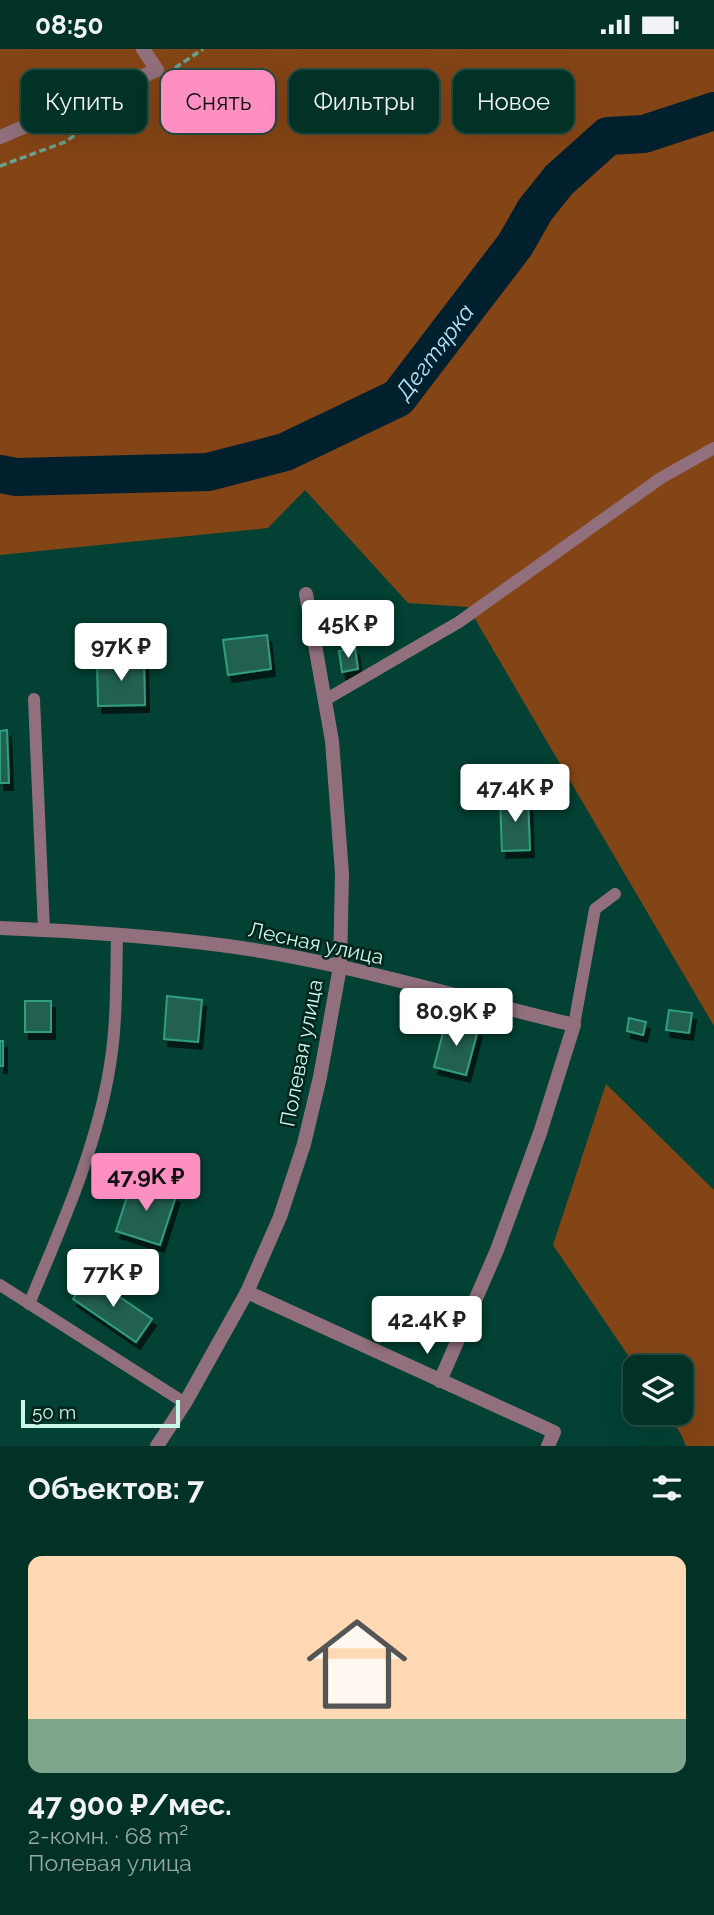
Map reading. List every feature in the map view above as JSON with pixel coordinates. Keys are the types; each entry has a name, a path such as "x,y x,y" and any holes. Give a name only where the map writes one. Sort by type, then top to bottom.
{"street":[{"path":"0,138 158,70 143,49"},
{"name":"Полевая улица","path":"157,1446 185,1403 247,1292 280,1217 304,1144 320,1077 340,967 342,874 332,741 306,594"},
{"name":"Лесная улица","path":"0,929 44,930 228,947 340,967 575,1025"},
{"path":"440,1381 497,1250 540,1133 575,1025"},
{"path":"247,1292 554,1432 548,1446"}],"lane":[{"path":"325,700 459,622 661,478 714,448"},
{"path":"34,699 44,930"},
{"path":"575,1025 595,909 615,894"},
{"path":"29,1304 69,1209 93,1134 110,1066 117,936"},
{"path":"0,1285 185,1403"}],"shaded area":[{"path":"0,49 714,49 714,1026 468,607 408,603 305,490 268,528 0,555"},
{"path":"606,1084 714,1190 714,1446 686,1446 675,1425 693,1425 693,1355 628,1355 553,1245"}],"building":[{"path":"267,635 271,669 228,675 223,640"},
{"path":"355,648 358,669 342,672 339,651"},
{"path":"144,661 145,705 98,706 97,662"},
{"path":"7,730 9,783 0,783 0,731"},
{"path":"528,797 530,850 502,851 500,798"},
{"path":"167,996 202,1000 198,1042 164,1039"},
{"path":"25,1001 51,1001 51,1032 25,1032"},
{"path":"669,1010 692,1013 689,1033 666,1030"},
{"path":"629,1018 646,1022 643,1035 627,1031"},
{"path":"446,1021 478,1030 466,1075 434,1067"},
{"path":"0,1041 3,1041 3,1066 0,1066"},
{"path":"132,1181 176,1196 160,1245 116,1231"},
{"path":"89,1276 152,1319 136,1342 73,1299"}],"waterway":[{"name":"Дегтярка","path":"0,474 16,477 208,472 285,452 398,398 515,245 535,210 559,180 608,136 644,134 714,111"}]}
